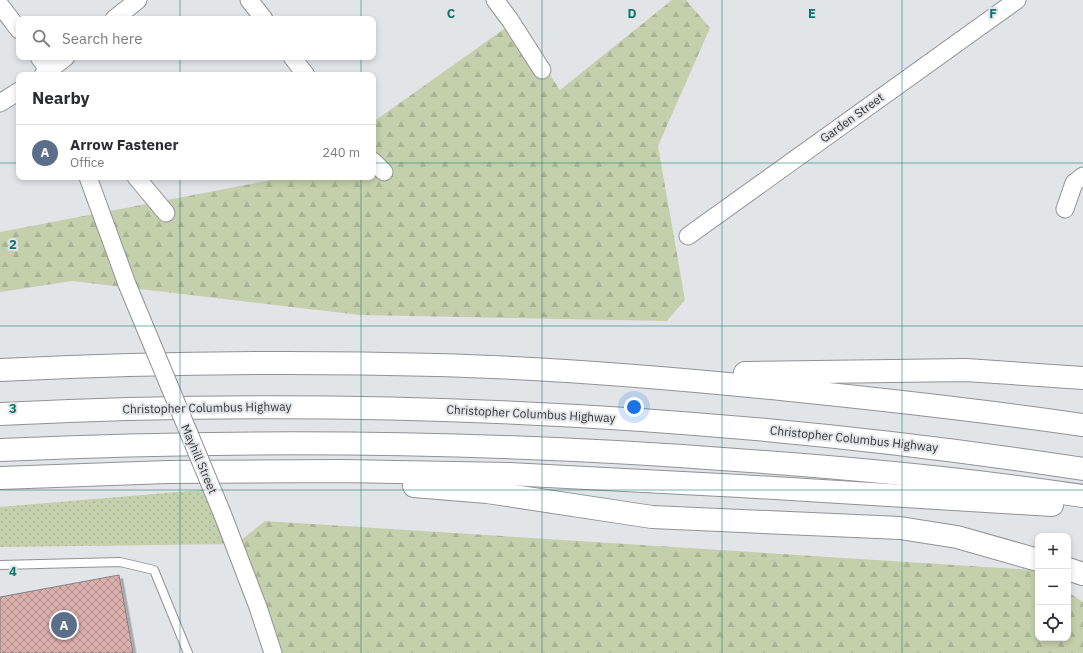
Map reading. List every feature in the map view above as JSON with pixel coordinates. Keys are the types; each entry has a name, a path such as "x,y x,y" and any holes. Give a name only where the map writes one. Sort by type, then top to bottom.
{"highway":[{"path":"0,370 125,364 305,363 437,365 563,371 690,380 939,406 1083,425"},
{"path":"622,375 966,370 1083,378"},
{"name":"Christopher Columbus Highway","path":"0,414 214,407 401,408 525,413 650,420 774,430 960,451 1083,469"},
{"path":"0,450 97,446 253,443 510,447 674,455 814,466 984,483 1083,496"},
{"path":"0,478 168,472 342,471 509,474 740,486 1083,507"},
{"path":"342,471 402,485 487,492 652,517 900,528 957,537 1035,559"},
{"path":"1071,570 1083,574"}],"street":[{"path":"118,16 138,0"},
{"path":"249,0 262,16"},
{"path":"495,0 510,20 542,70"},
{"name":"Garden Street","path":"688,236 1017,0"},
{"path":"0,4 16,26"},
{"path":"41,60 48,72"},
{"path":"51,72 63,60"},
{"path":"294,60 304,72"},
{"path":"0,104 16,93"},
{"path":"1065,209 1074,183 1083,176"},
{"name":"Mayhill Street","path":"89,180 127,284 222,513 258,606 273,653"},
{"path":"138,180 166,213"}],"lane":[{"path":"0,565 120,562 154,570 188,653"}],"green space":[{"path":"672,0 686,0 710,28 658,146 685,300 667,321 360,315 72,281 0,292 0,232 271,180 376,180 376,120 514,22 560,90"},
{"path":"213,489 236,544 0,547 0,507"},
{"path":"265,521 1034,570 1035,641 1071,641 1071,594 1083,602 1083,653 273,653 236,544"}],"building":[{"path":"119,575 133,653 0,653 0,597"}],"place":[{"name":"Arrow Fastener","path":"64,625"}]}
